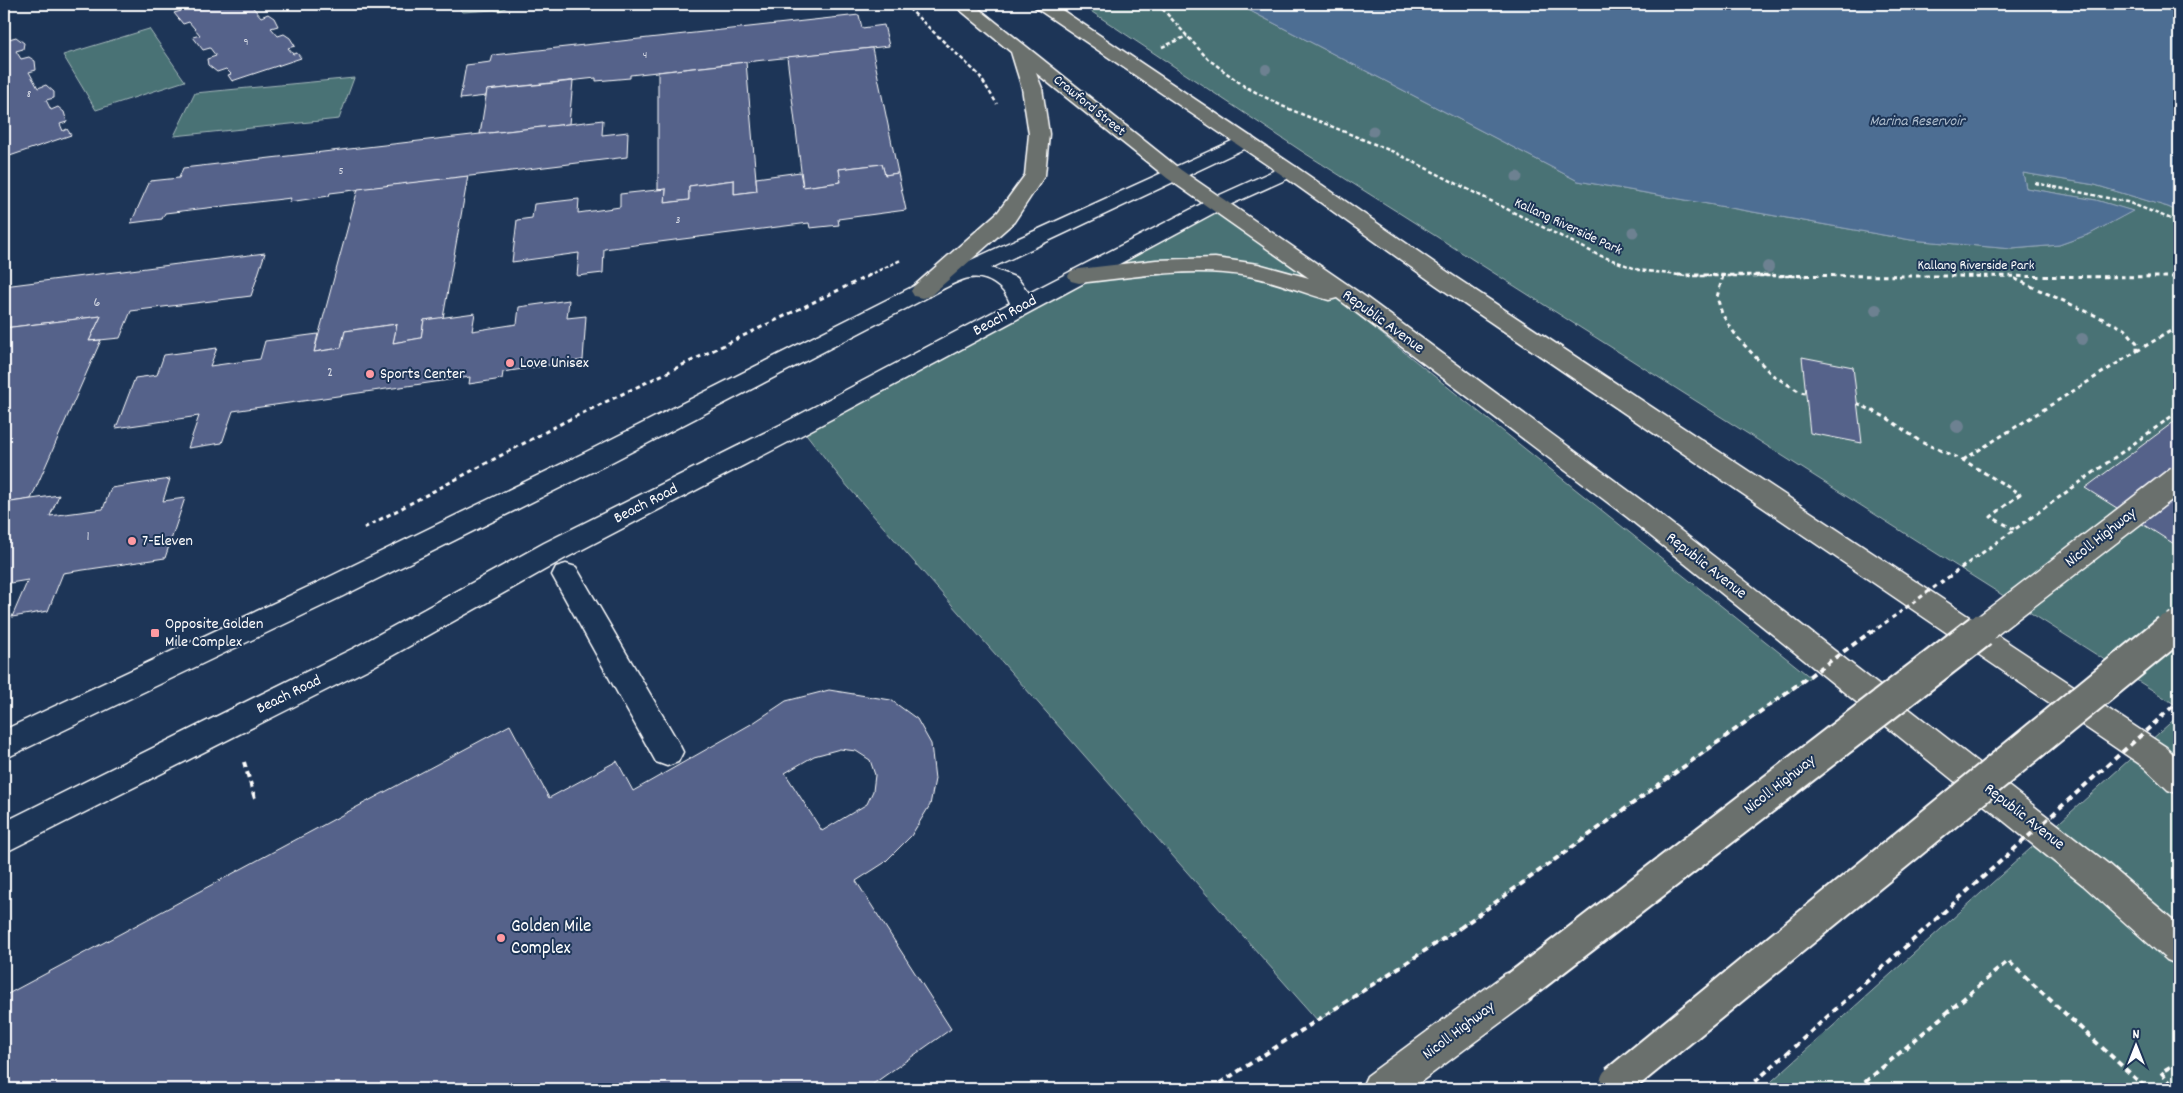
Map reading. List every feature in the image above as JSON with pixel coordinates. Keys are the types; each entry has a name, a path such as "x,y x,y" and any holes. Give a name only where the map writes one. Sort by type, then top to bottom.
{"main road":[{"name":"Crawford Street","path":"962,4 1174,174 1218,203"},
{"path":"1042,4 1289,171 1453,285 2155,757 2179,780"},
{"path":"922,291 1006,217 1035,175 1039,134 1032,88 1019,49"},
{"path":"4,746 578,468 922,291 1245,141"},
{"name":"Beach Road","path":"4,838 364,657 554,551 789,432 1078,276 1218,203 1289,171"},
{"name":"Republic Avenue","path":"1218,203 1359,303 1636,510 2095,874 2179,948"},
{"path":"1078,276 1191,265 1234,266 1274,274 1359,303"},
{"path":"967,270 1008,280 1019,293 1023,307"},
{"name":"Nicoll Highway","path":"1380,1089 1518,987 2179,478"},
{"path":"566,575 667,752"},
{"path":"1612,1086 2179,623"}],"path":[{"path":"904,4 979,75 1001,111"},
{"name":"Kallang Riverside Park","path":"1158,4 1208,60 1244,86 1282,106 1396,153 1596,254 1639,270 1686,276 2179,277"},
{"path":"2035,182 2098,194 2156,210 2179,222"},
{"path":"363,528 566,421 904,259"},
{"path":"1723,276 1717,297 1722,314 1737,337 1771,374 1800,392 1806,393"},
{"path":"2008,276 2125,329 2137,344 2138,351"},
{"path":"1963,460 2179,326"},
{"path":"1857,403 1887,418 1921,442 1963,460 2020,494 1991,517 2014,529"},
{"path":"1211,1089 1460,928 2179,410"},
{"path":"1747,1089 2179,701"},
{"path":"1858,1089 2008,961 2146,1089"},
{"path":"2170,1067 2161,1072 2176,1089"}],"green space":[{"path":"460,4 514,4 499,11 462,12 458,6"},
{"path":"1080,4 1237,4 1578,181 1911,240 2012,249 2059,245 2090,234 2132,211 2096,200 2026,188 2023,173 2095,185 2179,212 2179,707 1303,152"},
{"path":"149,29 185,81 96,110 63,55"},
{"path":"354,78 339,119 174,136 195,93"},
{"path":"1218,203 1810,677 1460,928 1318,1021 842,480 800,426"},
{"path":"2179,715 2179,1089 1763,1089"}],"water":[{"name":"Marina Reservoir","path":"1237,4 2179,4 2179,212 2095,185 2023,173 2026,188 2096,200 2133,211 2090,234 2059,245 2012,249 1911,240 1578,181"}],"building":[{"path":"175,4 250,4 261,17 268,14 274,18 278,26 271,28 278,36 284,34 290,38 295,46 288,48 293,54 297,53 301,58 232,81 228,75 231,74 226,69 217,72 208,65 207,59 216,56 210,48 203,50 193,37 200,35 189,22 183,24 174,13 181,11"},
{"path":"859,15 862,28 884,25 889,46 630,75 630,78 596,81 596,78 487,90 486,96 460,99 466,65 491,62 493,55"},
{"path":"4,30 9,39 16,37 24,43 23,49 16,51 21,59 29,57 35,61 36,70 29,72 38,88 46,85 54,92 54,98 46,100 51,110 58,107 64,112 67,122 60,124 63,131 67,129 71,135 4,158"},
{"path":"872,48 898,173 885,175 882,164 839,169 841,182 803,187 787,57"},
{"path":"746,62 757,191 734,194 734,180 689,186 689,200 665,203 666,189 658,190 658,72"},
{"path":"573,81 569,124 480,134 487,90"},
{"path":"603,120 602,135 628,132 627,157 330,193 329,196 289,202 291,198 165,213 162,219 131,223 150,181 179,178 183,168"},
{"path":"882,164 885,175 898,173 906,210 838,219 839,225 810,228 809,223 604,249 603,273 577,276 579,253 512,262 517,220 532,218 534,204 579,199 578,213 620,207 620,194 666,189 665,203 689,200 689,186 734,180 734,194 757,191 756,178 800,172 803,187 841,182 839,169"},
{"path":"468,176 443,318 424,320 421,338 393,343 397,324 345,331 341,348 314,352 358,189"},
{"path":"265,253 251,296 131,311 120,338 89,341 101,316 4,328 4,286"},
{"path":"569,300 567,318 586,316 583,360 503,372 502,379 469,384 470,377 233,411 222,443 188,448 199,416 116,428 135,378 157,375 164,355 217,348 210,366 260,359 265,341 318,334 314,352 341,348 345,331 397,324 393,343 421,338 424,320 475,313 472,331 517,324 519,307"},
{"path":"101,316 89,341 101,340 31,499 4,503 4,328"},
{"path":"1802,357 1853,367 1862,443 1810,433"},
{"path":"2179,418 2179,547 2085,488"},
{"path":"170,479 163,501 185,498 165,558 63,573 48,611 12,617 28,580 4,584 4,503 59,495 50,516 103,509 111,488"},
{"name":"Golden Mile Complex","path":"829,690 891,700 917,719 931,744 935,779 930,805 911,836 884,863 856,881 951,1029 866,1089 4,1089 4,996 510,725 549,798 617,761 633,791 753,723 786,701","holes":["840,749 856,751 870,760 875,775 873,791 867,804 822,831 785,773 814,756"]}],"place":[{"name":"Love Unisex","path":"510,363"},
{"name":"Sports Center","path":"370,374"},
{"name":"7-Eleven","path":"132,541"},
{"name":"Opposite Golden Mile Complex","path":"155,633"},
{"name":"Golden Mile Complex","path":"501,938"}]}
